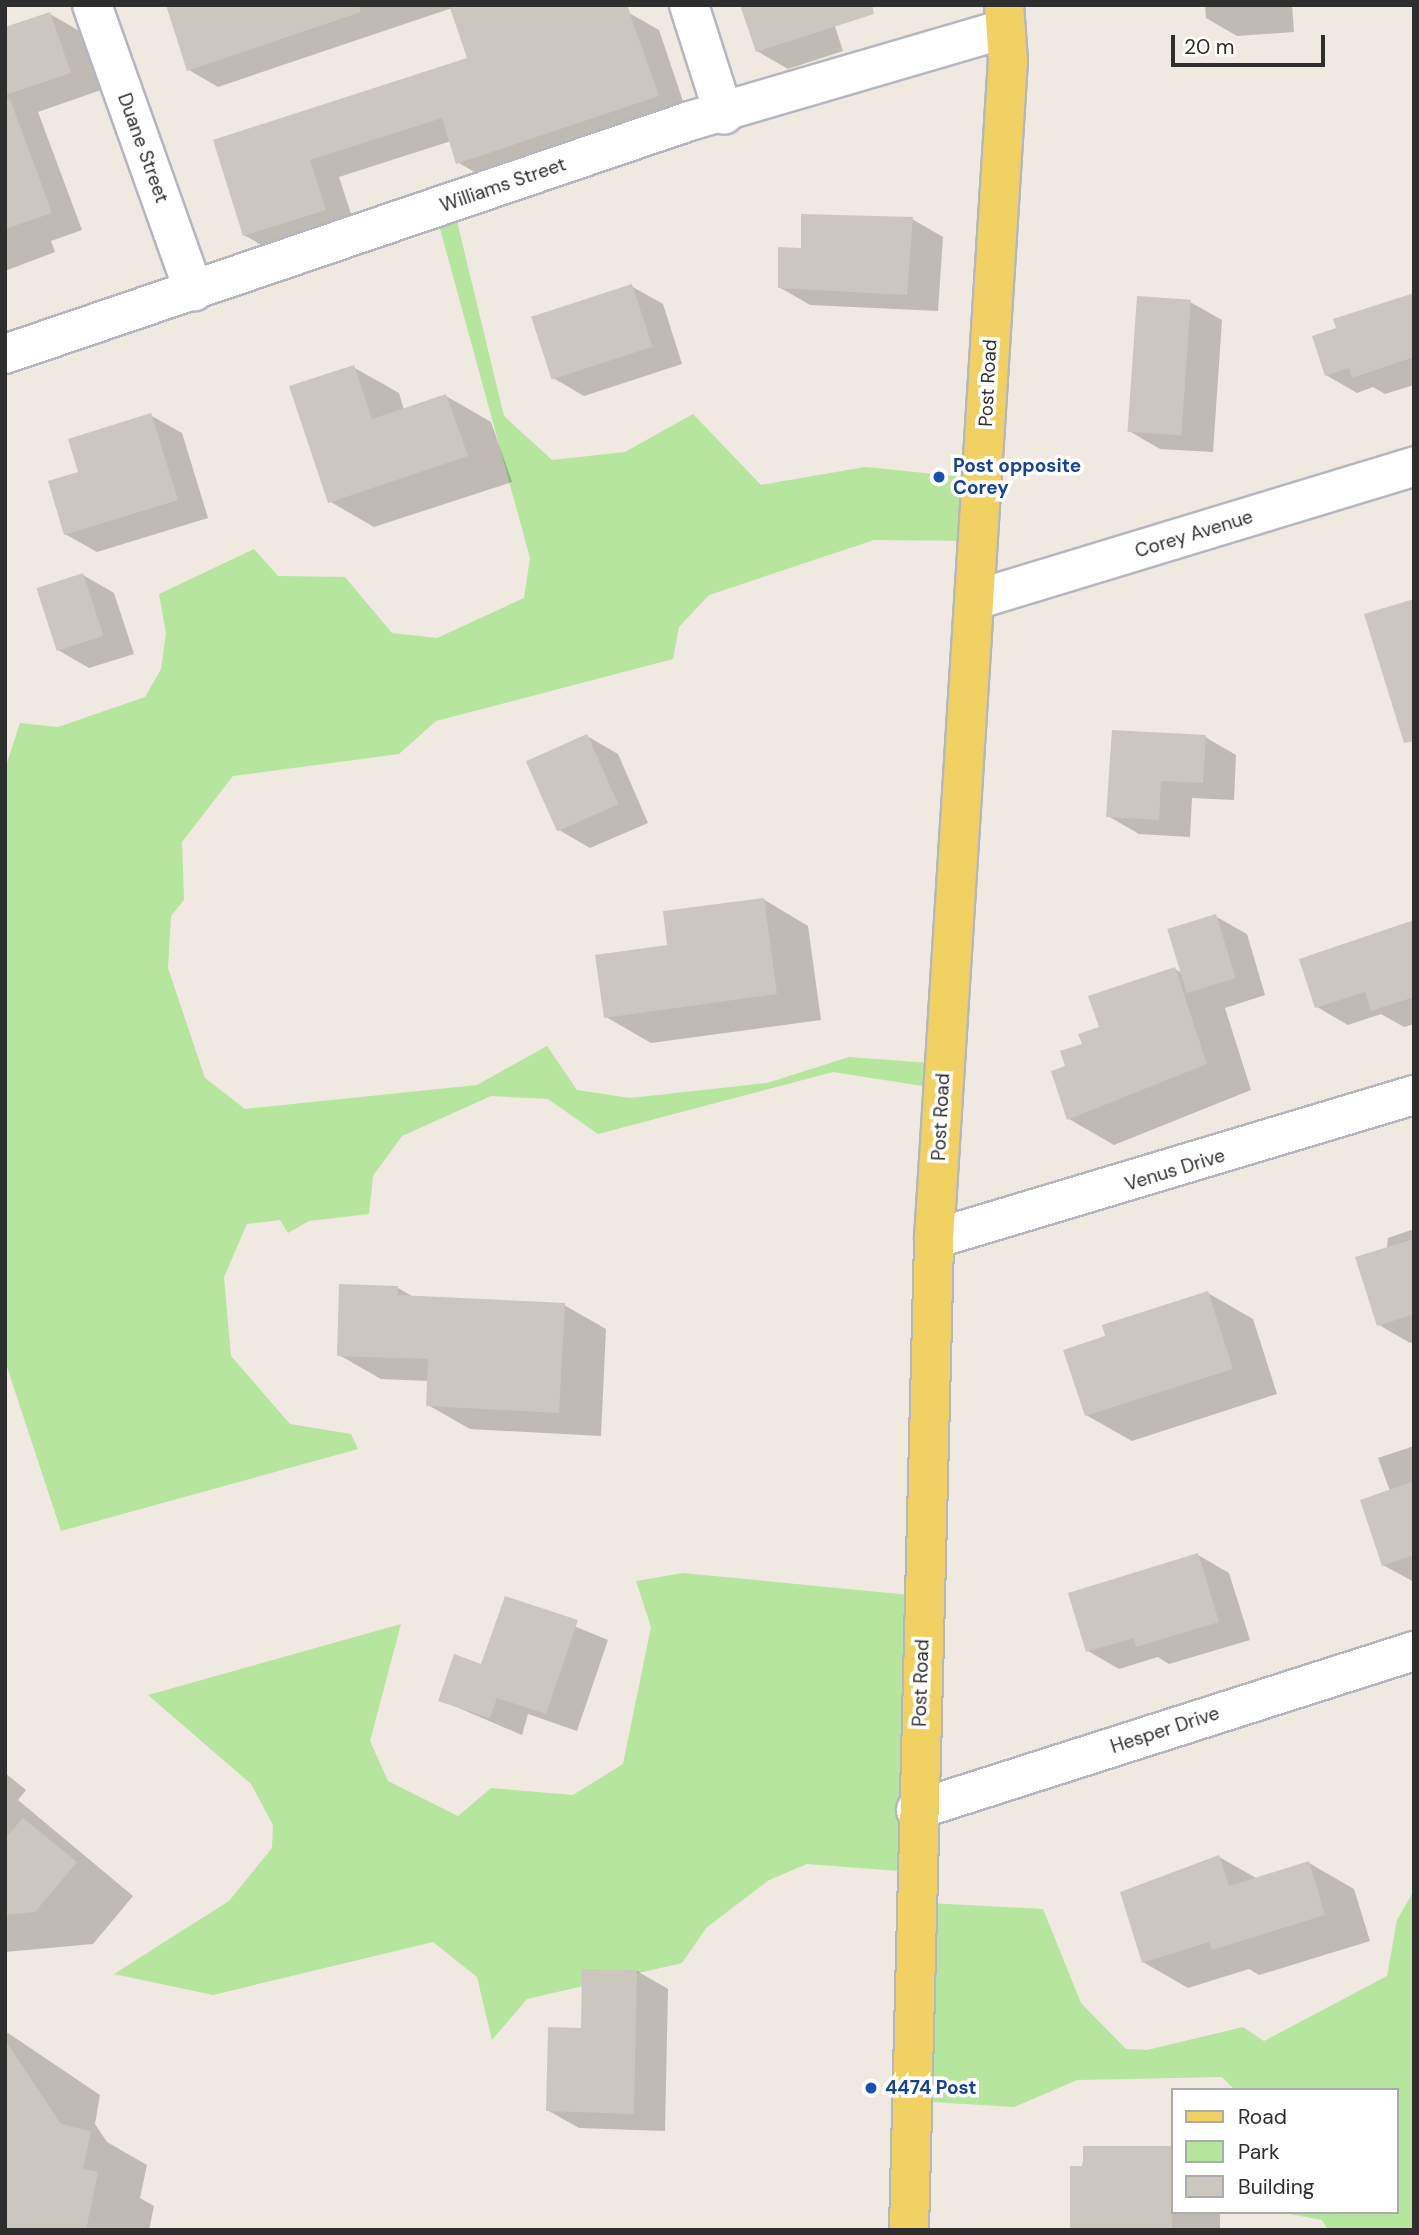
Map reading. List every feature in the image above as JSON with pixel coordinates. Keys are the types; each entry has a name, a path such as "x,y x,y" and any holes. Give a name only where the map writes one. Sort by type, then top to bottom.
{"main road":[{"name":"Post Road","path":"909,2230 916,1810 934,1239 1008,61 1004,17"}],"street":[{"name":"Duane Street","path":"92,5 194,291"},
{"path":"688,5 724,115"},
{"name":"Williams Street","path":"5,354 690,121 724,115 1004,17"},
{"name":"Corey Avenue","path":"975,600 1414,467"},
{"name":"Venus Drive","path":"934,1239 1414,1095"},
{"name":"Hesper Drive","path":"916,1810 1414,1651"}],"green space":[{"path":"455,213 504,416 552,460 625,452 693,414 761,485 865,467 985,479 981,541 874,540 709,595 679,627 673,659 436,721 399,754 233,776 182,842 184,900 171,916 168,968 205,1078 245,1109 477,1085 547,1046 577,1090 630,1098 767,1083 849,1057 943,1064 929,1087 833,1072 598,1134 548,1099 491,1096 402,1136 373,1176 369,1214 309,1221 288,1233 280,1220 247,1224 224,1277 231,1356 290,1424 351,1434 358,1449 61,1531 5,1361 5,769 20,723 58,727 145,697 161,669 166,633 159,594 254,549 278,576 345,577 392,633 437,638 524,598 530,558 436,214"},
{"path":"683,1573 910,1595 912,1872 807,1864 769,1880 706,1928 682,1963 527,1999 492,2040 477,1977 433,1942 213,1995 114,1974 229,1901 272,1848 273,1825 251,1784 148,1695 401,1624 370,1741 388,1781 458,1816 491,1788 573,1795 623,1764 651,1627 636,1581"},
{"path":"1414,1874 1414,2230 1328,2230 1322,2220 1290,2214 1398,2214 1398,2088 1233,2088 1222,2077 1077,2080 1014,2107 917,2101 928,1903 1043,1909 1081,2003 1126,2049 1147,2050 1243,2027 1264,2041 1387,1976 1397,1920 1412,1894"}],"building":[{"path":"166,5 359,5 361,12 187,71"},
{"path":"449,5 627,5 659,96 456,164 442,118 310,160 326,210 243,236 213,140 467,58"},
{"path":"740,5 872,5 874,14 756,52"},
{"path":"50,12 71,73 5,95 5,27"},
{"path":"10,99 52,213 5,229 5,100"},
{"path":"801,214 913,217 907,295 778,288 778,247 801,248"},
{"path":"632,284 652,347 552,380 531,317"},
{"path":"1414,293 1414,357 1352,378 1349,368 1325,376 1312,336 1336,328 1333,319"},
{"path":"1137,296 1191,300 1181,435 1128,432"},
{"path":"354,365 372,419 446,394 468,456 328,503 289,386"},
{"path":"151,413 178,500 64,535 48,481 78,472 68,439"},
{"path":"83,573 103,636 57,651 36,588"},
{"path":"1414,599 1414,741 1404,743 1364,614"},
{"path":"1112,730 1206,735 1203,783 1161,781 1159,820 1106,817"},
{"path":"587,734 618,804 557,832 526,761"},
{"path":"764,898 777,994 604,1018 595,955 667,945 663,911"},
{"path":"1216,914 1236,978 1187,993 1167,929"},
{"path":"1414,920 1414,997 1371,1011 1365,992 1315,1008 1299,959"},
{"path":"1175,967 1207,1064 1067,1120 1051,1071 1065,1066 1060,1051 1082,1044 1078,1034 1099,1027 1088,996"},
{"path":"1414,1239 1414,1314 1377,1326 1355,1257"},
{"path":"339,1284 398,1286 398,1295 565,1303 559,1413 426,1406 428,1359 337,1356"},
{"path":"1208,1291 1233,1369 1085,1416 1063,1350 1105,1336 1102,1325"},
{"path":"1414,1481 1414,1555 1382,1566 1360,1500"},
{"path":"1198,1553 1219,1622 1136,1647 1134,1638 1086,1652 1068,1593"},
{"path":"505,1596 578,1620 546,1714 497,1698 490,1718 438,1701 454,1654 481,1664"},
{"path":"23,1818 77,1862 35,1912 5,1915 5,1838"},
{"path":"1219,1855 1229,1886 1309,1861 1325,1915 1212,1950 1209,1942 1142,1963 1120,1892"},
{"path":"582,1969 637,1970 634,2114 546,2111 548,2027 581,2028"},
{"path":"5,2040 61,2124 91,2131 83,2169 98,2172 86,2230 5,2230"},
{"path":"1083,2146 1170,2146 1172,2230 1070,2230 1070,2166 1083,2166"}],"place":[{"name":"Post opposite Corey","path":"939,477"},
{"name":"4474 Post","path":"871,2088"}]}
